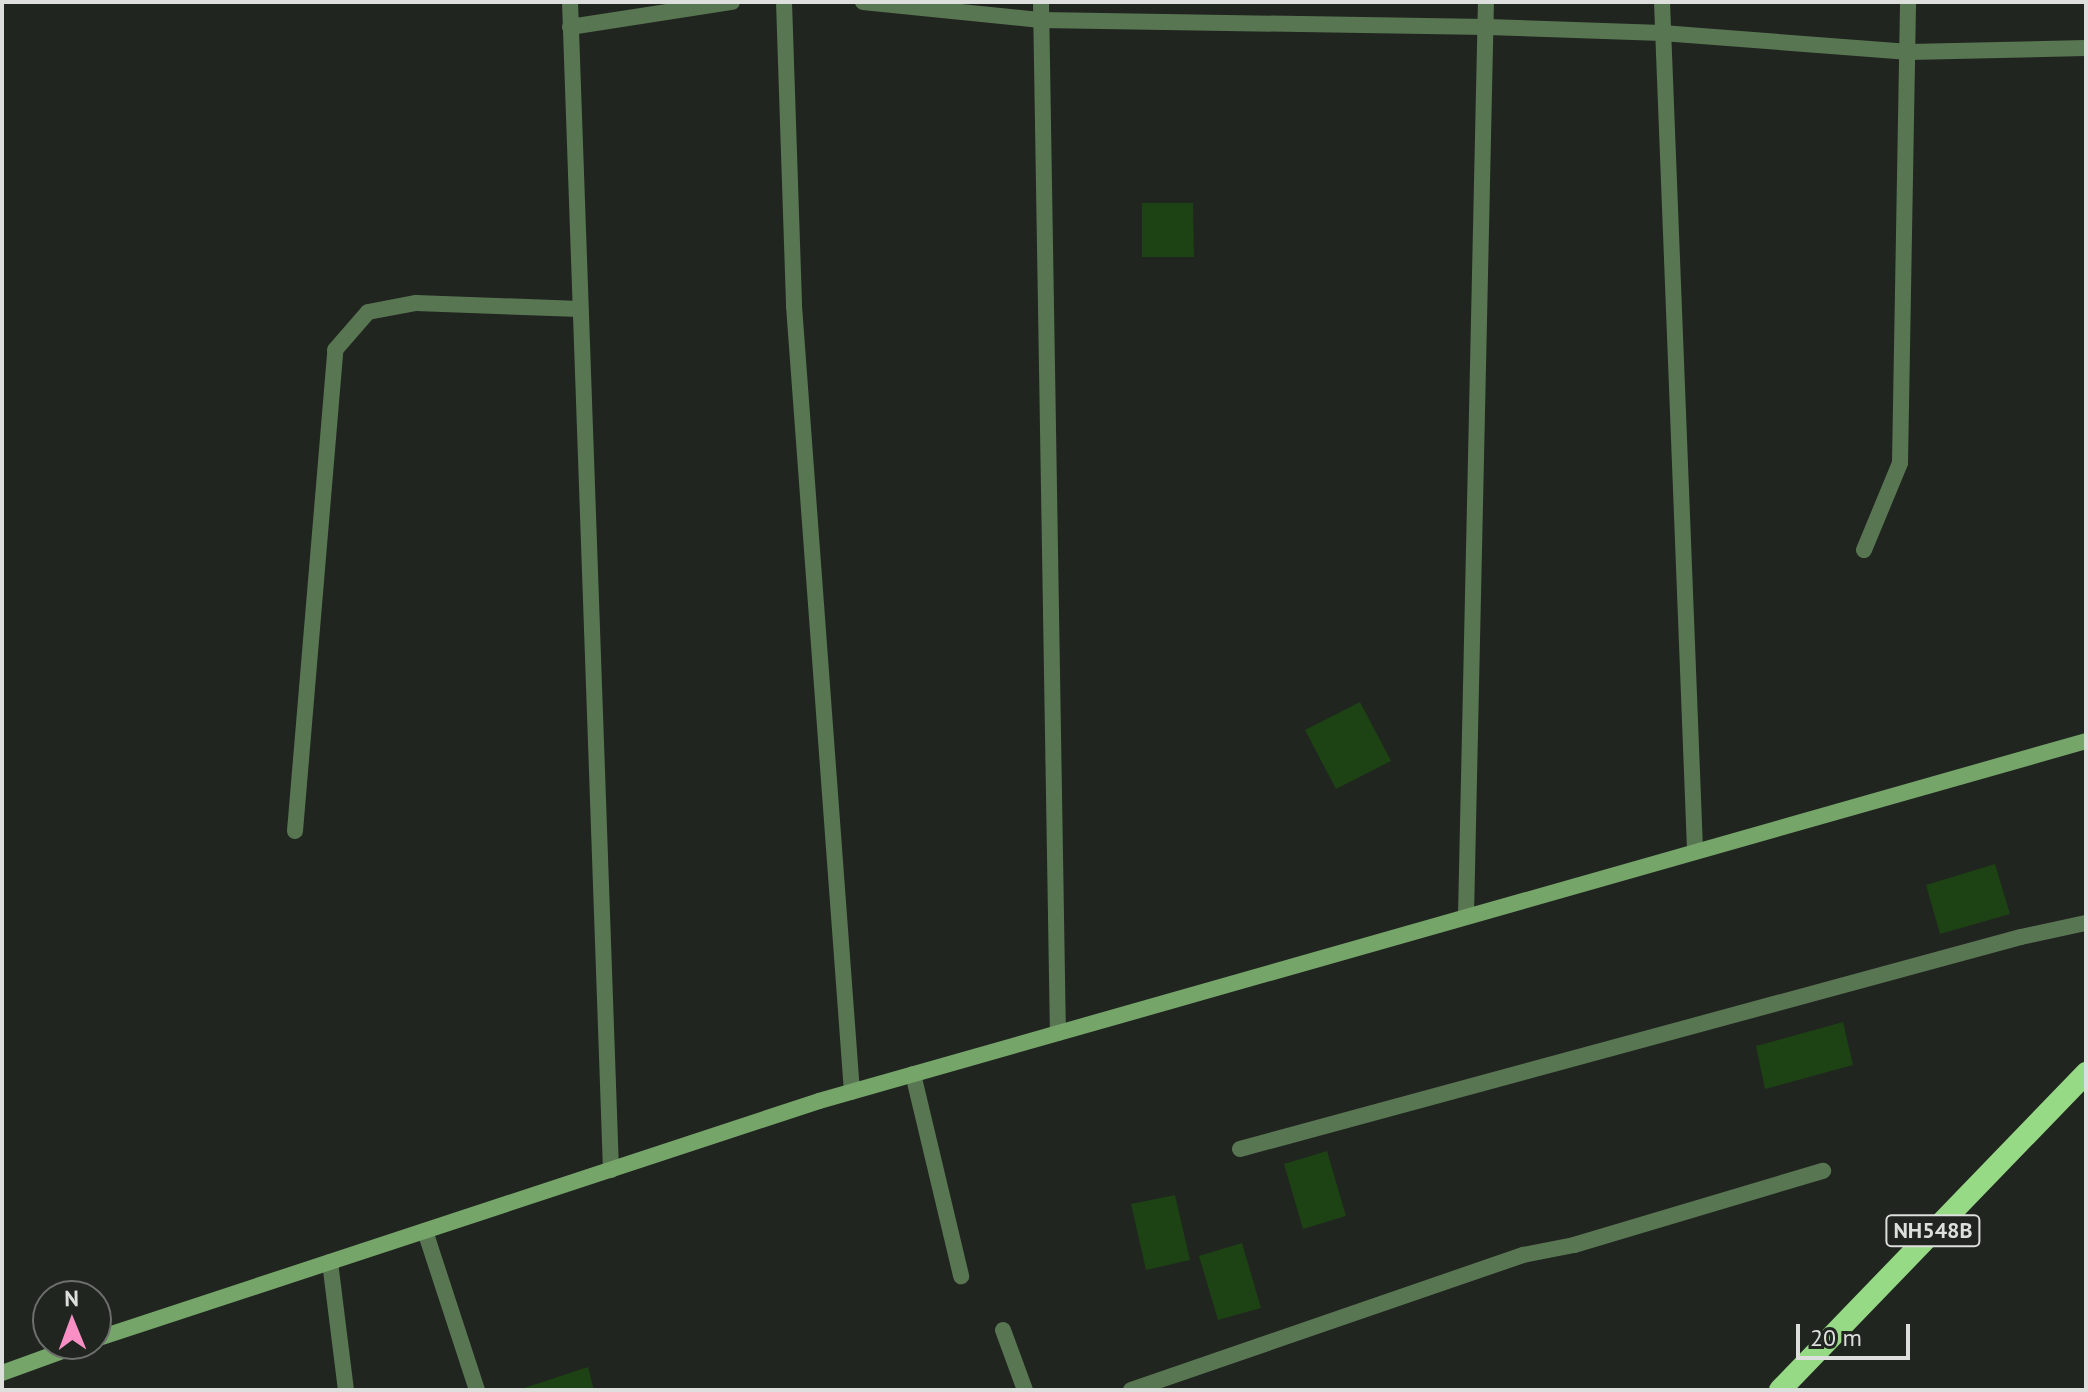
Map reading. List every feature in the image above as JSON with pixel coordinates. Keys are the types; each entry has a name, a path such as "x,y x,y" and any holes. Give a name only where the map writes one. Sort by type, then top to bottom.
{"highway":[{"name":"NH548B","path":"1780,1390 2086,1073"}],"main road":[{"path":"112,1334 852,1092 2086,741"},
{"path":"2,1373 38,1360"}],"street":[{"path":"570,2 611,1170"},
{"path":"570,27 732,2"},
{"path":"784,2 794,306 852,1092"},
{"path":"863,2 1041,20 1662,33 1909,52 2086,48"},
{"path":"1041,2 1058,1033"},
{"path":"1466,916 1486,2"},
{"path":"1662,2 1695,850"},
{"path":"1864,550 1900,463 1908,2"},
{"path":"295,831 335,350 368,312 416,303 580,309"},
{"path":"1240,1149 2021,937 2086,923"},
{"path":"913,1074 961,1276"},
{"path":"1131,1390 1523,1255 1574,1245 1823,1171"},
{"path":"425,1231 477,1390"},
{"path":"330,1262 346,1390"},
{"path":"1003,1330 1025,1390"}],"building":[{"path":"1142,203 1193,203 1194,257 1142,257"},
{"path":"1360,702 1391,761 1336,789 1305,730"},
{"path":"1995,864 2010,914 1940,934 1926,885"},
{"path":"1843,1022 1853,1065 1765,1089 1756,1046"},
{"path":"1327,1151 1346,1216 1303,1229 1284,1164"},
{"path":"1175,1195 1190,1260 1146,1270 1131,1204"},
{"path":"1242,1243 1261,1308 1218,1320 1199,1256"},
{"path":"588,1367 594,1390 521,1390 521,1389"}]}
